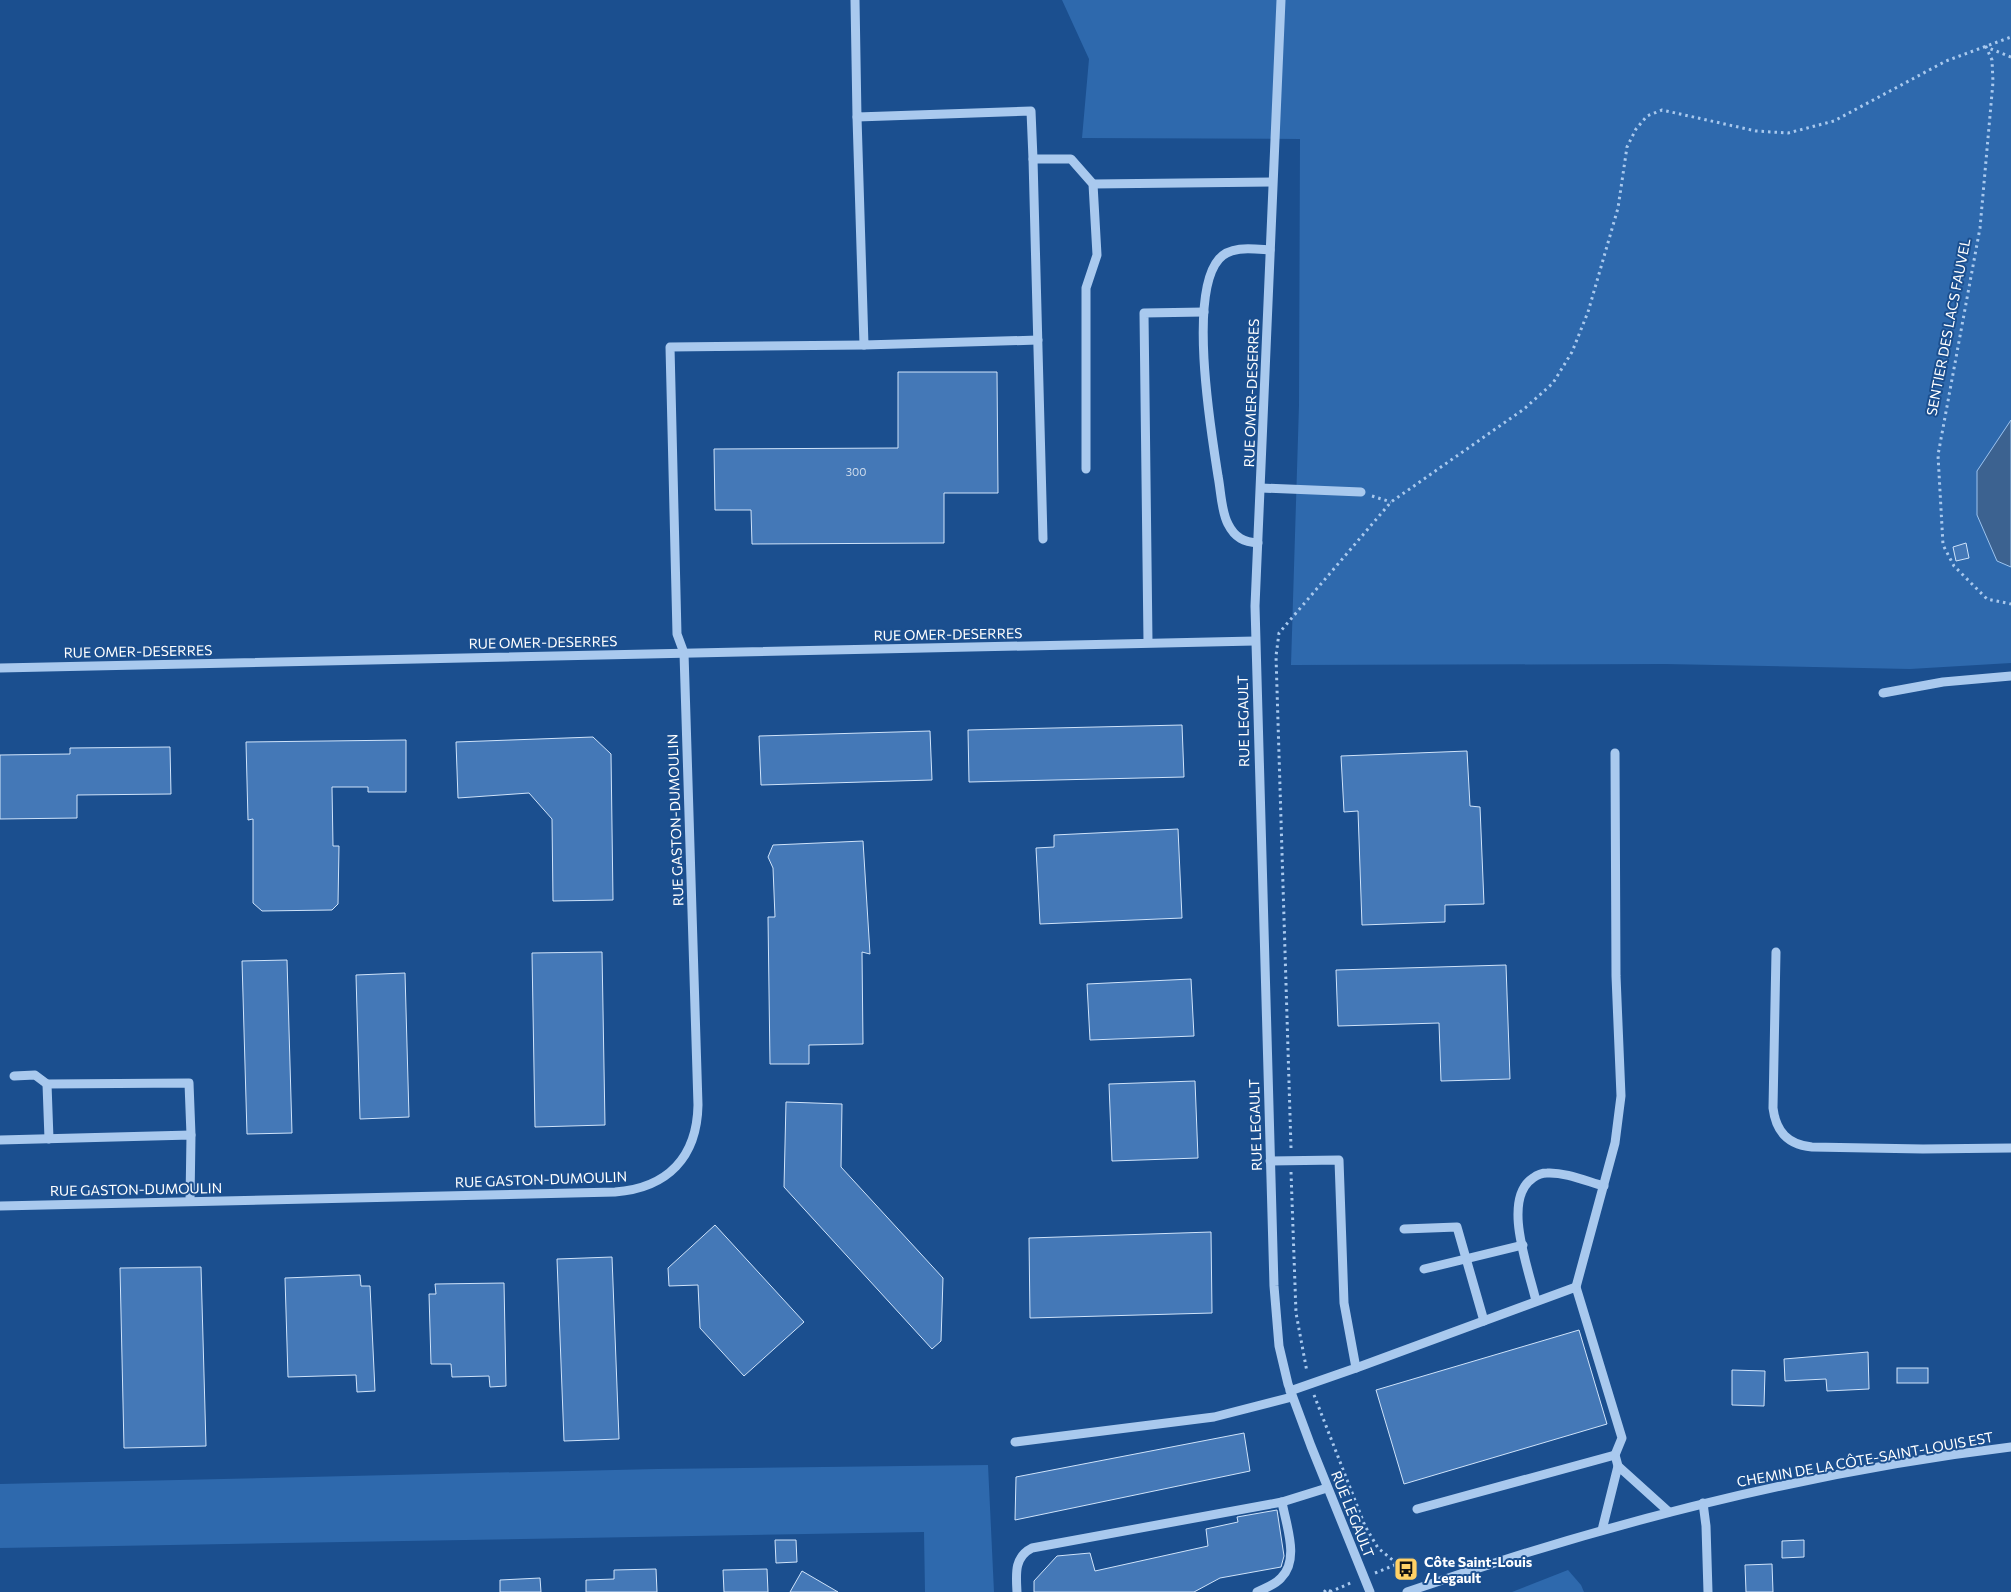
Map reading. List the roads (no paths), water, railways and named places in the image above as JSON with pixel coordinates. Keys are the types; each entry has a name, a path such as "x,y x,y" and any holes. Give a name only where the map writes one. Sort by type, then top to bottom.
{"street":[{"path":"855,0 864,345 1038,340"},
{"name":"RUE OMER-DESERRES","path":"0,668 1255,641 1254,606 1261,488 1272,182 1281,0"},
{"path":"857,117 1032,112 1043,539"},
{"path":"1033,159 1071,159 1093,184 1097,255 1086,288 1086,469"},
{"path":"1093,184 1272,182"},
{"path":"1258,544 1248,542 1236,536 1225,517 1207,405 1204,312 1210,277 1219,258 1231,251 1270,250"},
{"path":"1148,642 1144,313 1204,312"},
{"name":"RUE GASTON-DUMOULIN","path":"0,1206 628,1191 653,1184 679,1163 688,1151 694,1136 698,1105 684,653 677,634 670,347 864,345"},
{"path":"1261,488 1361,492"},
{"name":"RUE LEGAULT","path":"1255,641 1276,1320 1281,1357 1291,1394 1370,1592"},
{"path":"1882,693 1943,682 2011,676"},
{"path":"1602,1530 1618,1466 1615,1455 1622,1438 1576,1287 1615,1143 1621,1096 1616,976 1615,753"},
{"path":"1776,952 1773,1108 1777,1126 1786,1139 1802,1146 1812,1147 2011,1148"},
{"path":"14,1076 35,1075 47,1084 189,1083 191,1136 190,1201"},
{"path":"47,1084 49,1139"},
{"path":"0,1140 191,1136"},
{"path":"1270,1161 1339,1160 1344,1303 1356,1368"},
{"path":"1536,1302 1523,1245 1517,1208 1518,1197 1530,1180 1545,1172 1604,1186"},
{"path":"1404,1229 1457,1227 1484,1320"},
{"path":"1424,1269 1523,1245"},
{"path":"1015,1442 1214,1417 1291,1394 1576,1287"},
{"name":"CHEMIN DE LA CÔTE-SAINT-LOUIS EST","path":"1407,1592 1502,1559 1703,1503 1856,1471 2011,1447"},
{"path":"1417,1509 1615,1455"},
{"path":"1618,1466 1669,1512"},
{"path":"1017,1592 1018,1562 1024,1553 1032,1548 1299,1499 1327,1488"},
{"path":"1257,1592 1283,1577 1290,1561 1291,1546 1282,1502"},
{"path":"1703,1503 1706,1526 1708,1592"}],"place":[{"name":"Côte Saint-Louis / Legault","path":"1406,1569"}]}
